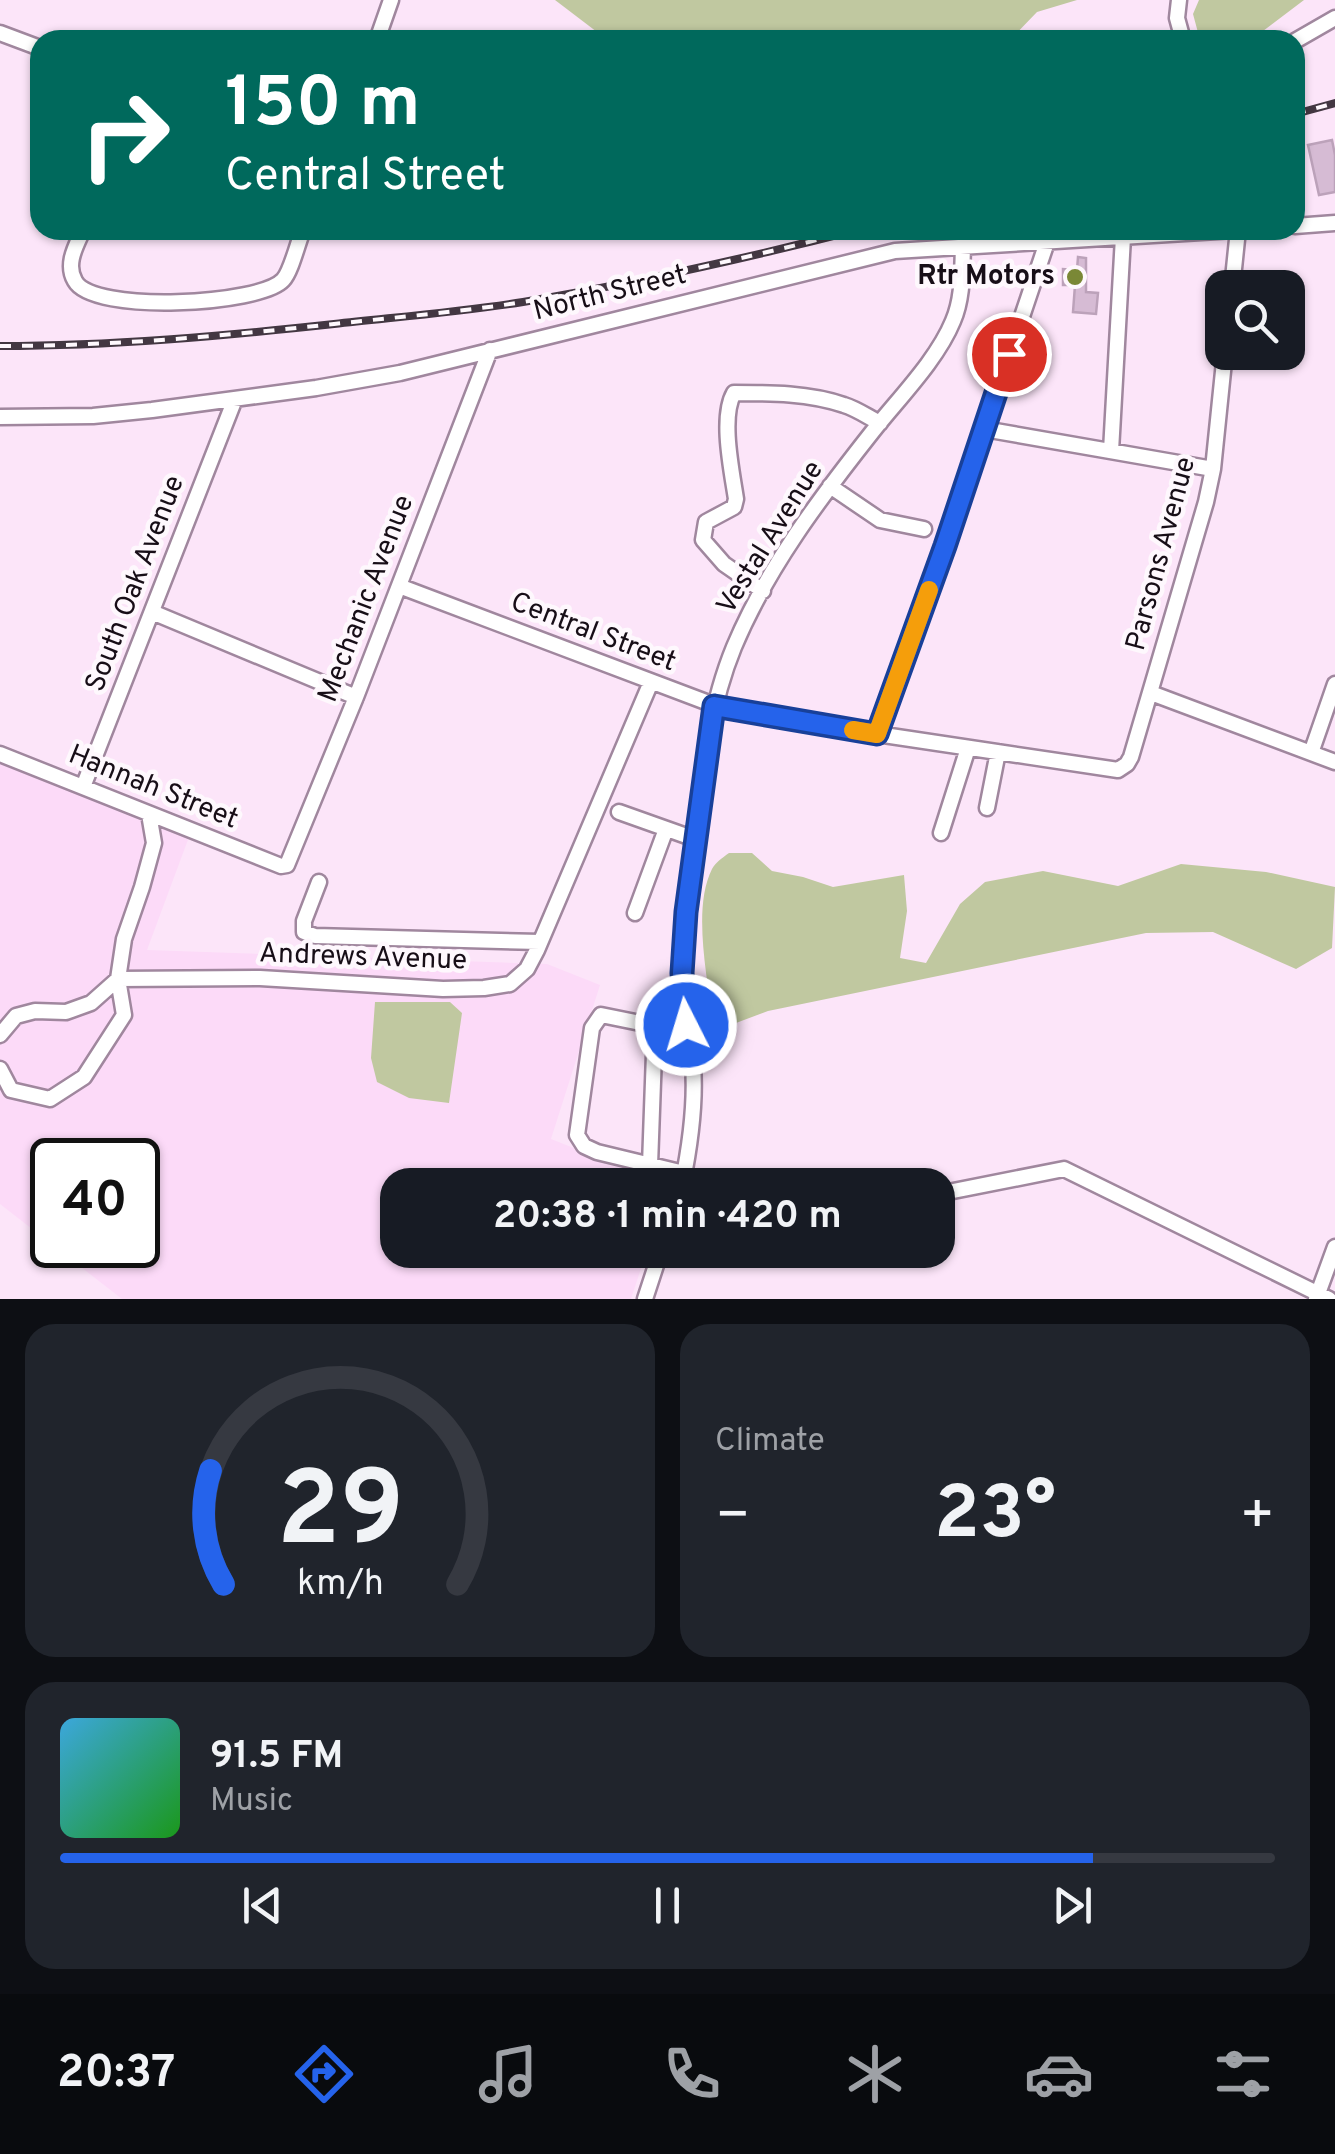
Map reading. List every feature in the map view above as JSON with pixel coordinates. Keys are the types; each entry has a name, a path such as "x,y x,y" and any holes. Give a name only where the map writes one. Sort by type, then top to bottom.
{"street":[{"path":"380,30 391,0"},
{"path":"1179,0 1177,18 1181,30"},
{"path":"1305,35 1335,18"},
{"path":"0,32 30,44"},
{"path":"1305,226 1335,224"},
{"path":"79,240 70,263 74,280 97,296 130,302 239,296 272,288 285,279 299,240"},
{"name":"North Street","path":"0,417 94,416 384,376 874,255 1078,240"},
{"path":"1112,452 1124,240"},
{"path":"1233,270 1235,240"},
{"path":"877,734 1048,242"},
{"name":"Vestal Avenue","path":"684,1168 694,1096 682,973 686,912 714,706 735,644 763,591 830,486 936,352 954,320 961,290 963,246"},
{"name":"Mechanic Avenue","path":"287,865 490,350"},
{"name":"Parsons Avenue","path":"1127,764 1151,693 1213,469 1223,370"},
{"path":"763,591 724,564 703,540 706,522 734,507 736,500 728,422 728,403 734,394 776,393 817,398 848,406 880,423"},
{"name":"South Oak Avenue","path":"82,787 235,399"},
{"path":"984,429 1213,469"},
{"path":"830,486 880,520 924,530"},
{"name":"Central Street","path":"399,586 714,706 1118,770 1127,764"},
{"path":"152,612 356,697"},
{"name":"Andrews Avenue","path":"118,979 260,978 443,990 510,984 521,976 540,942 651,682"},
{"path":"1311,753 1335,684"},
{"path":"1151,693 1335,762"},
{"path":"941,832 968,748"},
{"path":"987,808 998,752"},
{"name":"Hannah Street","path":"0,754 281,866 287,865"},
{"path":"620,812 695,839"},
{"path":"0,1070 11,1090 50,1099 84,1077 124,1015 118,979 124,939 154,843 149,814"},
{"path":"635,913 666,829"},
{"path":"320,882 304,920 304,932 315,936 540,942"},
{"path":"0,1034 16,1016 35,1010 66,1012 90,1002 118,979"},
{"path":"657,1168 597,1152 584,1146 576,1134 592,1028 602,1015 655,1026 686,1025"},
{"path":"650,1165 655,1026"},
{"path":"955,1191 1064,1169 1321,1298 1335,1247"},
{"path":"644,1299 654,1268"}],"shaded area":[{"path":"0,763 189,837 147,950 547,964 600,985 551,1139 624,1168 380,1168 380,1268 641,1268 631,1299 122,1299 82,1268 160,1268 160,1138 30,1138 30,1227 0,1204"}],"green space":[{"path":"555,0 1077,0 1037,12 1020,30 594,30"},
{"path":"1199,0 1304,0 1264,30 1197,30 1193,14"},
{"path":"729,853 752,853 772,871 833,887 904,875 907,911 900,958 926,963 960,904 985,882 1043,871 1118,886 1181,864 1266,872 1335,887 1332,948 1296,969 1213,932 1146,933 768,1011 728,1026 712,1020 702,923 712,869"},
{"path":"375,1002 450,1002 462,1013 449,1103 409,1098 377,1082 371,1058"}],"building":[{"path":"1332,140 1335,192 1319,195 1308,145"},
{"path":"1078,257 1086,258 1086,292 1098,293 1096,314 1073,312 1075,285 1063,285 1063,269 1077,270"}],"railway":[{"path":"1305,111 1335,103"},
{"path":"0,346 209,336 499,306 649,278 816,240"}],"slow traffic":[{"path":"853,730 877,734 929,590"}],"place":[{"name":"Rtr Motors","path":"1075,277"}],"route":[{"path":"686,1025 682,973 686,912 714,706 877,734 1009,354"}]}
